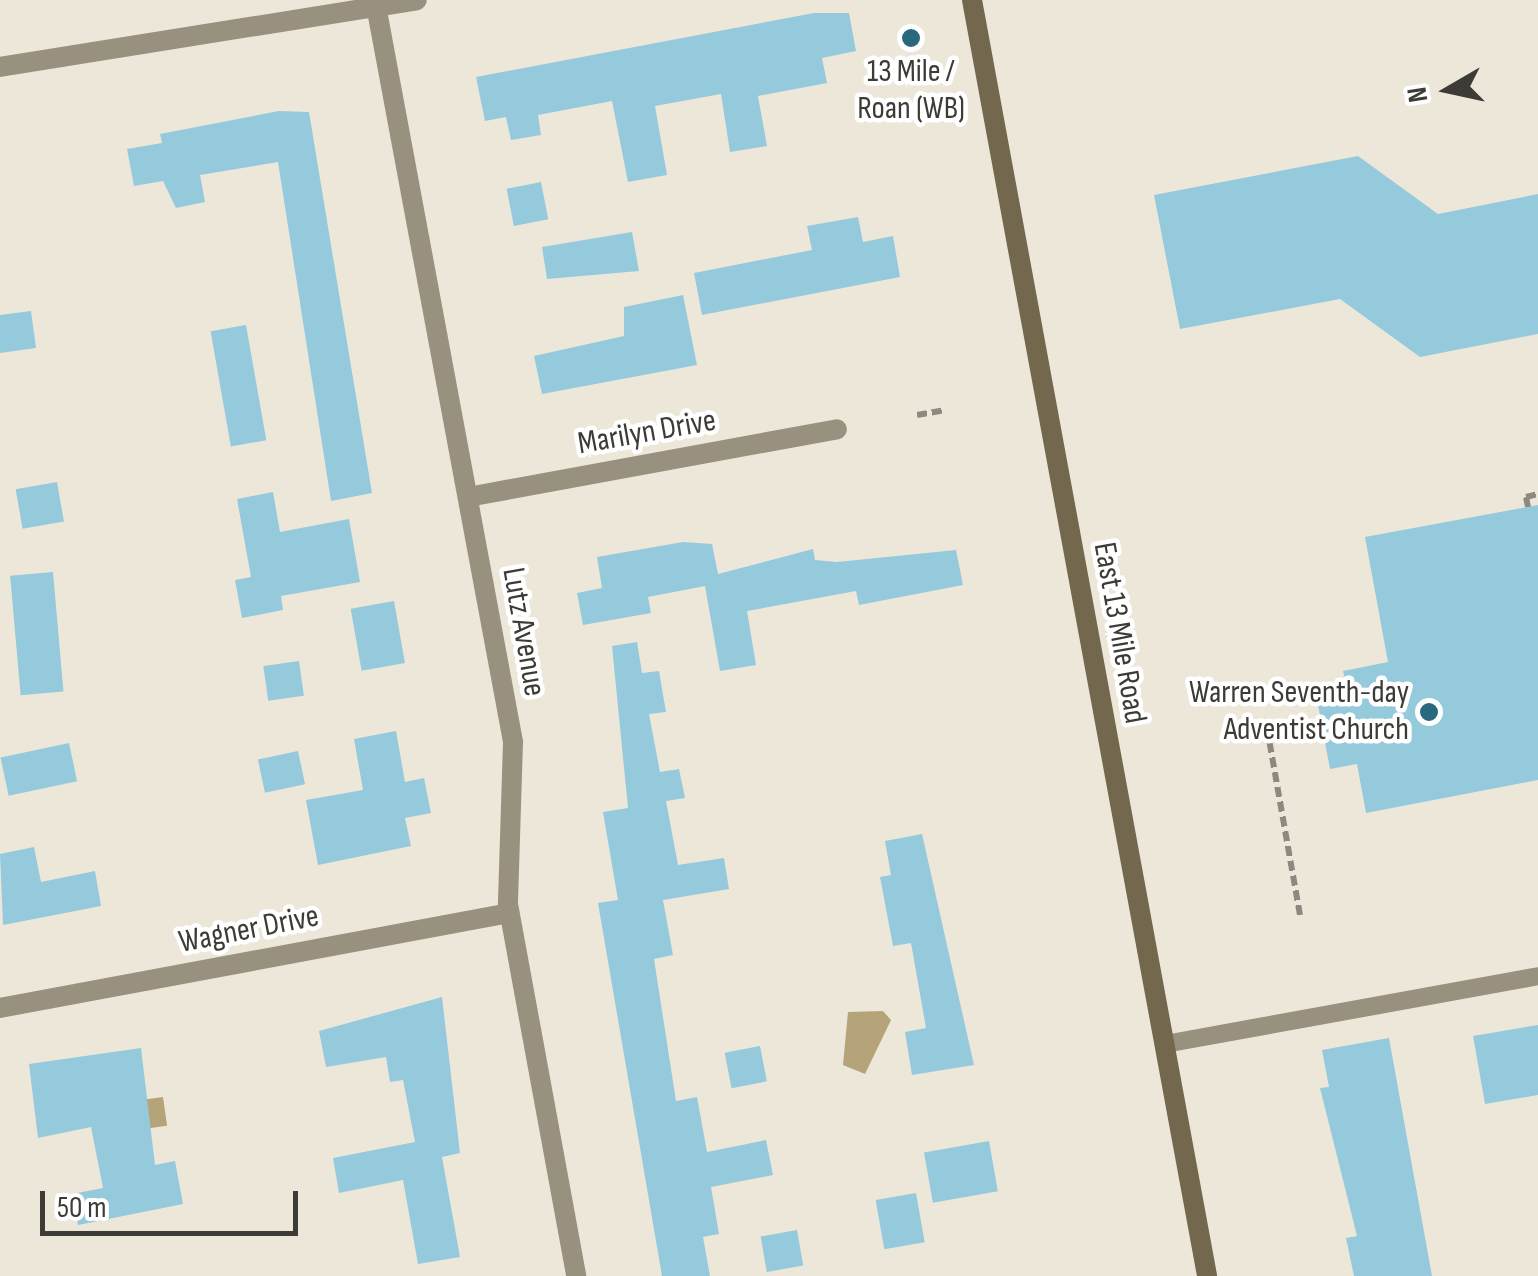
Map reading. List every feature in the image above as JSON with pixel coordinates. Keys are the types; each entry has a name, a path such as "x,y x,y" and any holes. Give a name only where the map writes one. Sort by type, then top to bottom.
{"main road":[{"name":"East 13 Mile Road","path":"972,0 1207,1276"}],"street":[{"path":"0,67 417,0"},
{"name":"Lutz Avenue","path":"376,4 516,768 509,913 576,1276"},
{"name":"Marilyn Drive","path":"468,497 837,429"},
{"name":"Wagner Drive","path":"0,1008 509,913"}],"lane":[{"path":"1165,1044 1538,976"}],"path":[{"path":"917,415 946,410"},
{"path":"1528,507 1526,497 1538,494"},
{"path":"1300,915 1269,740 1323,730"}],"shaded area":[{"path":"883,1011 891,1020 865,1074 843,1065 848,1012"},
{"path":"163,1097 167,1126 117,1133 112,1104"}],"building":[{"path":"814,13 849,13 856,51 822,58 827,83 758,96 767,146 730,152 721,94 655,106 667,175 628,182 612,101 538,115 541,135 511,140 506,117 485,121 476,77"},
{"path":"279,111 309,112 372,493 331,501 278,162 200,175 205,202 176,208 163,181 134,186 127,149 162,143 160,134"},
{"path":"1358,156 1438,214 1538,194 1538,334 1420,357 1340,299 1180,329 1154,195"},
{"path":"541,182 548,219 514,226 507,189"},
{"path":"858,217 863,242 893,236 900,277 702,315 694,273 812,250 807,226"},
{"path":"632,232 639,271 547,279 542,247"},
{"path":"683,295 697,365 542,394 534,356 624,336 624,307"},
{"path":"31,311 36,348 0,353 0,315"},
{"path":"246,325 266,440 231,446 211,331"},
{"path":"57,482 64,521 23,529 16,489"},
{"path":"273,492 280,532 349,519 360,582 281,596 283,610 242,618 235,580 251,577 237,499"},
{"name":"Warren Seventh-day Adventist Church","path":"1538,505 1538,780 1366,813 1357,764 1330,769 1316,694 1347,688 1343,671 1388,662 1365,537"},
{"path":"683,542 712,544 718,574 813,549 815,560 837,562 956,550 963,585 859,605 856,591 747,611 756,665 720,671 705,586 648,597 651,613 583,625 577,593 602,588 597,557"},
{"path":"53,572 63,692 21,695 10,576"},
{"path":"394,601 405,663 362,671 351,609"},
{"path":"637,642 642,673 659,671 666,712 649,714 660,772 679,769 685,798 666,801 678,865 724,858 729,889 663,900 673,955 654,959 676,1101 697,1097 707,1152 766,1140 773,1175 711,1187 719,1234 703,1237 710,1276 662,1276 598,903 618,900 603,812 628,808 612,646"},
{"path":"299,661 304,696 268,701 263,666"},
{"path":"396,731 405,782 424,778 431,813 405,818 411,846 318,865 306,800 363,790 354,739"},
{"path":"69,743 77,781 9,796 1,758"},
{"path":"298,751 305,784 265,793 258,760"},
{"path":"922,834 974,1065 912,1075 905,1032 926,1028 911,943 893,946 880,877 891,875 885,841"},
{"path":"34,847 41,882 95,871 101,906 3,925 0,854"},
{"path":"442,997 460,1153 442,1157 460,1257 418,1264 403,1180 339,1193 333,1158 415,1142 403,1080 390,1082 386,1057 326,1067 319,1031"},
{"path":"1538,1025 1538,1095 1485,1104 1473,1036"},
{"path":"1389,1038 1432,1276 1354,1276 1346,1238 1357,1236 1320,1088 1329,1087 1322,1050"},
{"path":"760,1046 767,1081 732,1088 725,1053"},
{"path":"141,1048 155,1165 175,1161 183,1204 78,1225 72,1194 103,1188 91,1127 38,1138 29,1064"},
{"path":"989,1141 998,1191 933,1203 924,1152"},
{"path":"916,1193 925,1242 884,1249 876,1200"},
{"path":"797,1230 803,1265 767,1272 761,1236"}],"place":[{"name":"13 Mile / Roan (WB)","path":"911,38"},
{"name":"Warren Seventh-day Adventist Church","path":"1429,712"}]}
